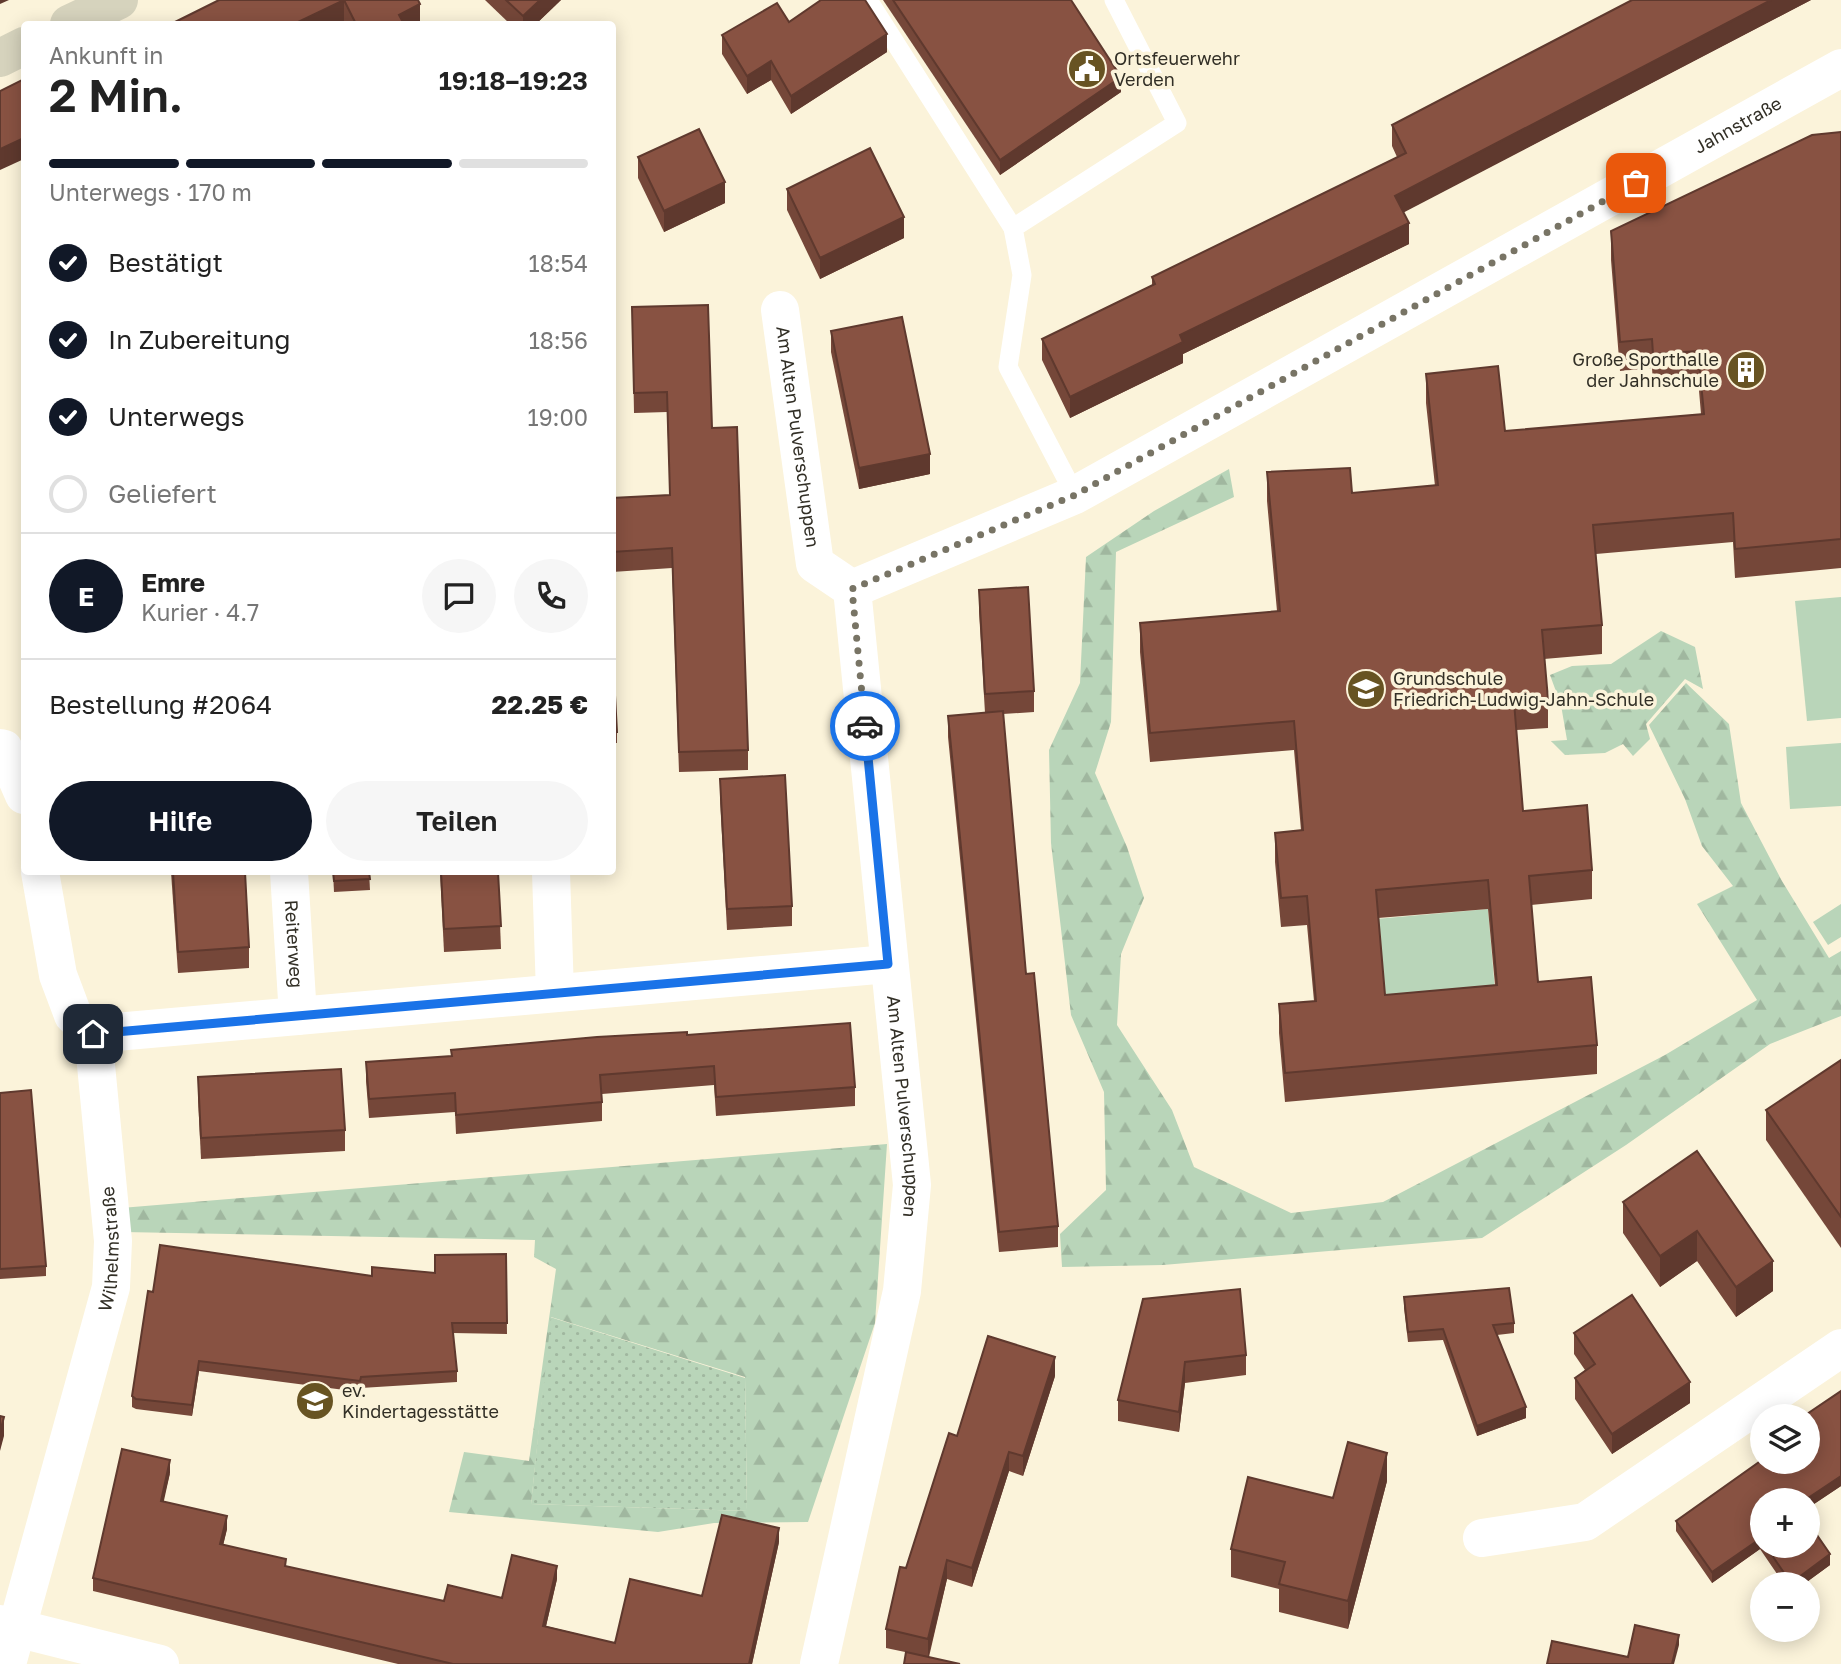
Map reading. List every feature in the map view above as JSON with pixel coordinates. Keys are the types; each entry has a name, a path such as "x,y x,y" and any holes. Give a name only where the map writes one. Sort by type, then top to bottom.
{"main road":[{"path":"75,21 119,0"},
{"path":"0,58 21,48"}],"street":[{"name":"Jahnstraße","path":"852,589 1075,495 1841,68"},
{"name":"Am Alten Pulverschuppen","path":"780,310 815,564 852,589 912,1185 902,1291 819,1664"},
{"path":"0,748 4,749 21,788"},
{"path":"41,875 58,975 73,1015 93,1034 888,964"},
{"name":"Reiterweg","path":"289,875 298,1016"},
{"path":"551,875 555,993"},
{"name":"Wilhelmstraße","path":"8,1639 111,1287 113,1241 93,1034"},
{"path":"1482,1538 1585,1522 1841,1348"},
{"path":"8,1639 160,1664"}],"lane":[{"path":"868,0 1013,228 1022,275 1008,367 1075,495"},
{"path":"1013,228 1177,123 1114,0"}],"green space":[{"path":"1229,469 1234,497 1116,552 1111,722 1095,773 1127,847 1144,898 1121,954 1117,1025 1172,1110 1194,1167 1291,1213 1383,1202 1665,1055 1757,1000 1697,904 1733,886 1702,846 1685,799 1649,725 1686,683 1729,724 1741,803 1782,881 1829,958 1841,951 1841,1016 1770,1044 1626,1145 1482,1238 1163,1265 1062,1267 1060,1234 1106,1190 1104,1092 1071,1015 1051,843 1049,750 1080,683 1086,557 1154,511"},
{"path":"1841,597 1841,718 1807,721 1795,601"},
{"path":"1661,631 1695,647 1703,689 1685,679 1646,724 1650,739 1633,756 1623,744 1605,753 1565,755 1551,741 1567,740 1561,705 1550,675 1572,666 1611,664"},
{"path":"1841,743 1841,806 1790,809 1786,747"},
{"path":"1841,904 1841,937 1828,945 1813,922"},
{"path":"1488,909 1497,1014 1385,1024 1376,919"},
{"path":"887,1144 875,1323 808,1522 714,1523 658,1532 449,1512 464,1452 529,1461 556,1269 534,1257 535,1240 123,1232 121,1208","holes":["551,1317 745,1377 747,1511 531,1504"]},
{"path":"550,1317 745,1378 747,1511 531,1504"}],"building":[{"path":"219,0 344,0 300,21 177,21"},
{"path":"344,0 418,0 420,4 399,15 402,21 354,21"},
{"path":"506,0 540,0 523,16"},
{"path":"821,0 865,0 887,34 791,96 771,61 747,76 722,35 777,3 789,22"},
{"path":"893,0 1071,0 1121,77 1000,160"},
{"path":"1632,0 1771,0 1395,196 1409,223 1180,335 1183,342 1070,397 1042,339 1155,284 1152,277 1406,153 1392,125"},
{"path":"21,80 21,139 0,149 0,91"},
{"path":"699,129 725,182 664,211 638,157"},
{"path":"1841,132 1841,539 1735,549 1733,513 1593,525 1602,625 1542,630 1548,699 1514,702 1523,811 1587,805 1592,870 1529,876 1538,982 1591,977 1597,1045 1285,1073 1279,1004 1316,1001 1307,896 1281,898 1275,833 1303,830 1294,721 1150,733 1140,623 1280,611 1267,472 1350,468 1352,493 1438,485 1426,374 1498,366 1505,431 1704,414 1698,351 1653,354 1652,339 1620,342 1611,231 1812,135","holes":["1488,880 1497,985 1385,995 1376,890"]},
{"path":"870,148 904,217 820,258 787,189"},
{"path":"708,305 712,428 737,427 748,750 679,752 672,548 616,552 616,498 670,495 667,392 634,393 632,307"},
{"path":"902,317 930,454 859,468 831,331"},
{"path":"1028,587 1034,691 985,694 979,590"},
{"path":"1003,711 1026,974 1034,973 1058,1226 999,1232 948,716"},
{"path":"785,775 792,906 727,909 720,779"},
{"path":"173,875 245,875 249,947 178,952"},
{"path":"333,875 369,875 370,879 334,881"},
{"path":"441,875 498,875 501,926 444,929"},
{"path":"850,1023 855,1087 716,1097 714,1066 600,1075 602,1102 456,1115 455,1093 369,1099 366,1062 452,1056 451,1050 597,1037 687,1032 687,1035"},
{"path":"1841,1060 1841,1217 1766,1110"},
{"path":"341,1069 345,1130 201,1138 198,1077"},
{"path":"31,1090 46,1266 0,1269 0,1093"},
{"path":"1697,1151 1773,1261 1736,1287 1697,1231 1660,1256 1623,1202"},
{"path":"160,1245 372,1276 372,1267 435,1273 435,1255 506,1254 507,1323 452,1323 457,1371 361,1377 360,1381 199,1361 192,1405 136,1399 132,1396 148,1291 153,1292"},
{"path":"1509,1288 1514,1323 1493,1325 1526,1407 1477,1426 1443,1329 1408,1332 1404,1297"},
{"path":"1240,1289 1246,1355 1185,1362 1179,1412 1118,1400 1143,1299"},
{"path":"1632,1295 1690,1382 1612,1434 1575,1378 1595,1364 1574,1333"},
{"path":"988,1336 1055,1357 1023,1456 1009,1452 972,1568 947,1560 928,1639 886,1629 900,1567 906,1568 949,1433 957,1436"},
{"path":"1841,1391 1841,1476 1820,1490 1750,1488 1750,1546 1712,1572 1676,1521 1750,1469 1750,1474 1820,1474 1820,1405"},
{"path":"0,1416 4,1417 0,1432"},
{"path":"1348,1442 1387,1453 1348,1601 1279,1584 1285,1562 1231,1549 1248,1477 1333,1498"},
{"path":"122,1449 170,1460 161,1501 227,1516 220,1544 286,1559 285,1566 444,1601 448,1585 502,1598 512,1555 557,1566 543,1626 615,1643 630,1579 702,1596 722,1515 779,1528 749,1664 453,1664 93,1578"},
{"path":"1820,1539 1830,1554 1806,1572 1783,1572 1774,1558 1820,1558"},
{"path":"1635,1625 1679,1635 1672,1664 1547,1664 1552,1641 1628,1657"},
{"path":"906,1652 960,1664 904,1664"}],"way so far":[{"path":"865,726 852,589 1075,495 1220,417 1636,183"}],"place":[{"name":"Ortsfeuerwehr Verden","path":"1087,69"},
{"name":"Große Sporthalle der Jahnschule","path":"1746,370"},
{"name":"Grundschule Friedrich-Ludwig-Jahn-Schule","path":"1366,689"},
{"name":"ev. Kindertagesstätte","path":"315,1401"}],"route":[{"path":"93,1034 888,964 865,726"}]}
